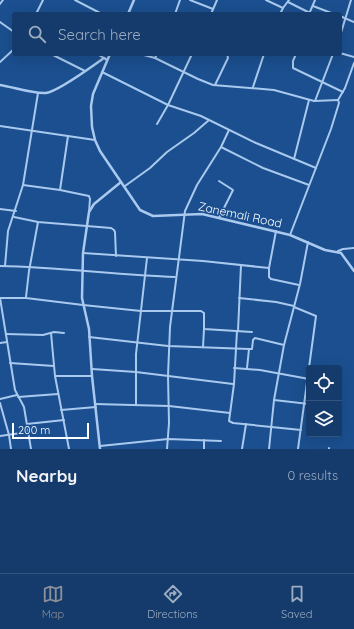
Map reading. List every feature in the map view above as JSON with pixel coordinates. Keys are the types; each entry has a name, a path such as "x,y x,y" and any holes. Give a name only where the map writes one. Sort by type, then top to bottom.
{"street":[{"path":"0,4 3,0"},
{"path":"37,12 43,0"},
{"path":"75,0 98,12"},
{"path":"129,12 134,0"},
{"path":"175,12 180,0"},
{"path":"190,0 213,9"},
{"path":"212,12 217,0"},
{"path":"266,0 279,8 282,8"},
{"path":"310,12 315,0"},
{"path":"342,30 351,0"},
{"path":"281,12 282,8 289,1 308,12"},
{"path":"313,6 329,12"},
{"path":"342,17 354,22"},
{"path":"0,22 12,31"},
{"path":"0,62 12,51"},
{"path":"342,53 354,56"},
{"path":"55,56 85,71"},
{"path":"100,56 107,60"},
{"name":"Zanemali Road","path":"109,56 93,94 91,106 92,127 95,140 100,151 140,210 153,216 202,214 276,231 290,235 325,250 338,252"},
{"path":"148,56 215,85 253,87 274,90 315,101 338,100"},
{"path":"157,124 168,105 191,56"},
{"path":"215,85 228,58 228,56"},
{"path":"253,87 263,56"},
{"path":"295,56 293,61 293,68 342,92"},
{"path":"315,101 332,56"},
{"path":"0,85 38,93 53,91 104,58"},
{"path":"290,235 331,129 339,103 338,100 349,78 354,62"},
{"path":"102,72 168,105 209,120 256,143 316,168"},
{"path":"5,266 8,231 11,219 14,217 16,211 23,185 38,93"},
{"path":"294,159 309,100"},
{"path":"124,186 150,168 167,152 194,133 209,120"},
{"path":"0,126 95,140"},
{"path":"167,449 169,406 168,346 171,311 186,207 197,185 221,147 229,130"},
{"path":"60,190 68,136"},
{"path":"221,147 263,168 309,185"},
{"path":"219,181 233,190 219,218"},
{"path":"88,212 94,204 121,182"},
{"path":"23,185 60,190 90,197 83,253 83,305 88,322 100,447 168,439 221,441"},
{"path":"0,209 16,211"},
{"path":"14,217 38,222 113,228 115,232 116,256"},
{"path":"26,298 38,222"},
{"path":"276,231 269,268 269,277 271,279 300,286"},
{"path":"269,449 274,400 284,345 300,286 308,242"},
{"path":"354,248 343,249 338,252 344,256 354,271"},
{"path":"83,253 269,268"},
{"path":"136,405 138,343 147,258"},
{"path":"241,265 238,331 230,422 301,430"},
{"path":"0,266 176,277"},
{"path":"31,449 24,407 18,396 10,363 0,297 26,298 141,311 203,311 203,347"},
{"path":"239,298 276,302 294,307 316,316 310,365"},
{"path":"204,329 252,332"},
{"path":"6,334 33,335 54,332 64,333"},
{"path":"51,333 55,376 69,449"},
{"path":"89,337 168,346 236,349 252,349 253,340 255,338 284,345"},
{"path":"0,343 7,342"},
{"path":"247,369 249,349"},
{"path":"10,363 54,366"},
{"path":"234,368 306,379"},
{"path":"92,369 136,372 234,384"},
{"path":"55,376 92,376"},
{"path":"298,449 306,392"},
{"path":"0,399 18,396 58,394"},
{"path":"274,400 304,404"},
{"path":"0,403 9,435 11,449"},
{"path":"61,410 96,406 136,405 169,406 230,413"},
{"path":"27,424 64,420"},
{"path":"242,449 246,424"},
{"path":"0,436 28,432"},
{"path":"204,440 204,449"}]}
